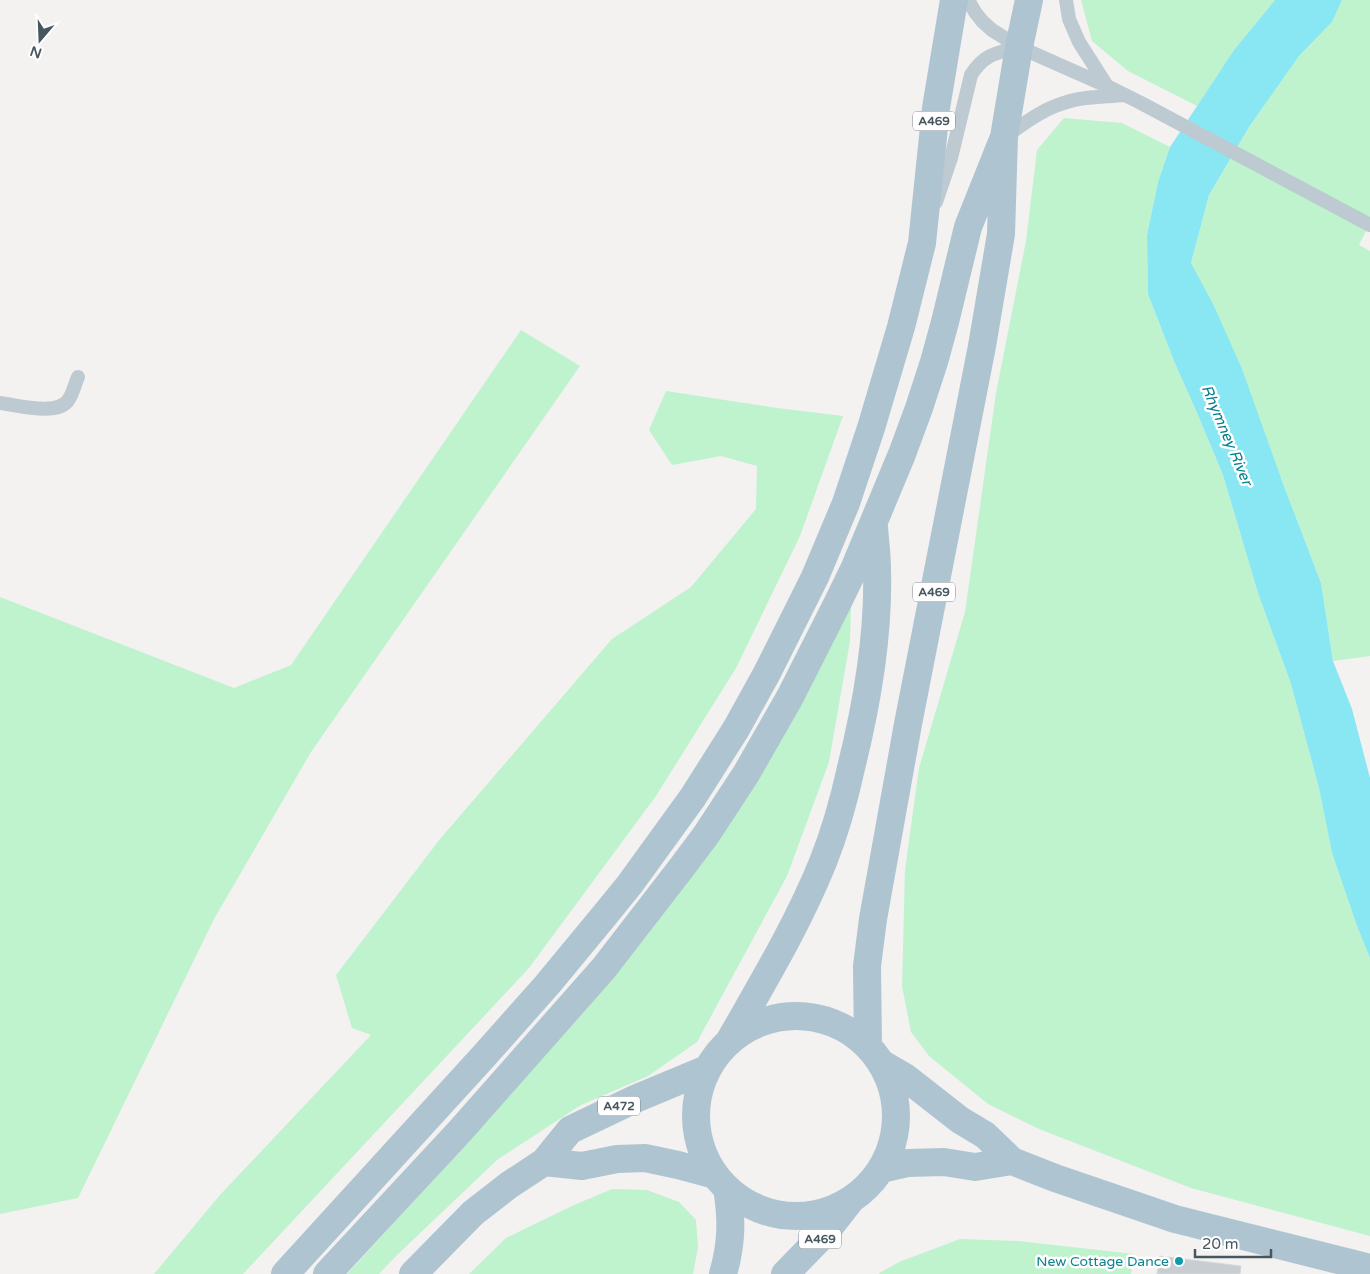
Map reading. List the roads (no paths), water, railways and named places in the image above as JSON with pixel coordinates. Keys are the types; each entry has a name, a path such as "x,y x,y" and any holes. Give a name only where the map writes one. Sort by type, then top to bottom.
{"main road":[{"name":"A469","path":"730,1040 792,930 826,853 845,796 860,731 875,630 877,594 871,428 901,327 922,243 936,108 954,0"},
{"name":"A469","path":"874,1054 866,985 872,919 982,346 1001,234 1004,138 1029,0"},
{"path":"328,1274 460,1131 604,968 682,868 746,774 790,697 855,568 874,522 920,408 945,322 968,227 1004,138"},
{"path":"284,1274 422,1125 547,985 630,884 693,797 736,729 767,673 815,577 842,511 871,428"},
{"path":"874,1054 891,1083 896,1104 896,1127 891,1149 881,1169 863,1191 836,1208 804,1216 786,1216 754,1207 740,1198 721,1181 704,1156 697,1134 696,1112 699,1090 707,1070 717,1054 730,1040 751,1026 775,1017 800,1015 825,1019 848,1030 874,1054 960,1120 985,1135 1012,1161 1072,1184 1175,1219 1359,1266"},
{"name":"A472","path":"413,1274 472,1212 544,1162 570,1130 635,1099 707,1070"},
{"path":"544,1162 582,1166 617,1160 645,1158 678,1165 721,1181"},
{"path":"881,1169 907,1163 944,1162 975,1167 1012,1161"},
{"path":"721,1181 731,1212 730,1242 723,1274"},
{"name":"A469","path":"785,1274 825,1233 851,1200"}],"lane":[{"path":"968,0 982,21 992,30 1019,47 1141,103 1370,224"},
{"path":"1066,0 1069,19 1079,42 1107,86"},
{"path":"922,243 951,158 976,66 983,59 993,54 1019,47"},
{"path":"1004,138 1033,118 1065,102 1125,95"},
{"path":"0,403 37,409 58,408 68,401 78,377"}],"water":[{"name":"Rhymney River","path":"1275,0 1342,0 1332,22 1299,56 1249,127 1209,195 1191,263 1214,306 1242,369 1321,583 1333,661 1352,709 1370,778 1370,958 1332,853 1319,788 1291,684 1258,593 1223,475 1174,361 1148,294 1147,235 1158,182 1170,147 1234,50"}],"place":[{"name":"New Cottage Dance","path":"1179,1261"}]}
